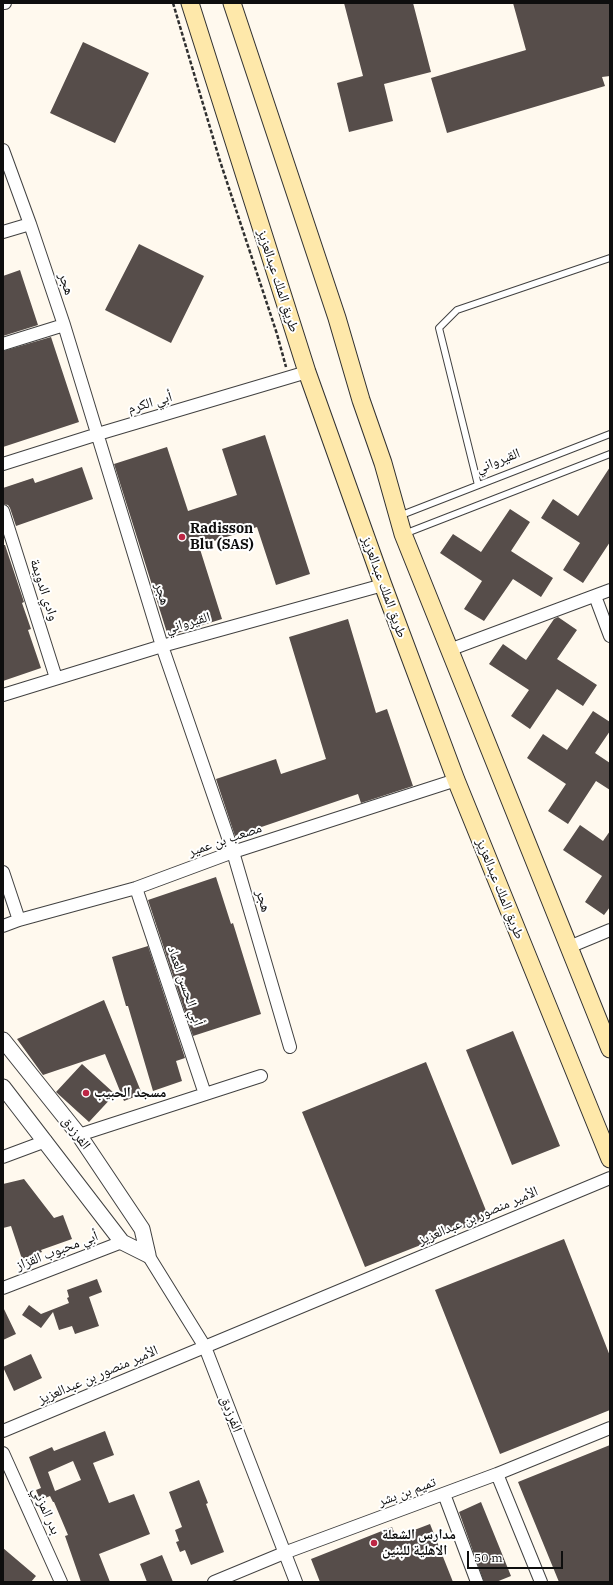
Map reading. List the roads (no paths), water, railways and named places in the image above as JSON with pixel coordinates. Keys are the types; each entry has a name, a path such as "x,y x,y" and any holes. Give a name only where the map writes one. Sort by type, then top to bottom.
{"main road":[{"name":"طريق الملك عبدالعزيز","path":"190,3 307,372 382,585 456,780 610,1159"},
{"path":"232,3 337,318 361,400 384,462 403,534 610,1049"}],"street":[{"name":"هجر","path":"3,150 64,325 162,646 233,852 290,1047"},
{"path":"3,232 30,224"},
{"path":"3,344 64,325"},
{"name":"أبي الكرم","path":"3,464 307,372"},
{"name":"وادي الدويمة","path":"3,511 56,678"},
{"name":"القيرواني","path":"3,695 162,646 382,585"},
{"path":"449,650 610,590"},
{"path":"595,596 610,636"},
{"name":"مصعب بن عمير","path":"3,926 19,920 136,888 233,852 456,780"},
{"path":"3,872 19,920"},
{"name":"أبي الحسن العماد","path":"136,888 205,1094"},
{"path":"569,946 610,930"},
{"name":"الفرزدق","path":"3,1040 79,1135 142,1228 148,1255 205,1347 296,1582"},
{"path":"79,1135 261,1076"},
{"name":"الفرزدق","path":"3,1086 122,1242 148,1255"},
{"path":"3,1157 46,1141"},
{"name":"الأمير منصور بن عبدالعزيز","path":"3,1431 610,1178"},
{"name":"أبي محبوب القزاز","path":"3,1288 122,1242"},
{"name":"تميم بن بشر","path":"214,1582 284,1553 497,1474 610,1428"},
{"name":"بدر المزني","path":"3,1453 61,1582"},
{"path":"497,1474 541,1582"},
{"path":"444,1494 477,1582"}],"lane":[{"path":"478,485 439,328 457,310 610,258"},
{"name":"القيرواني","path":"398,517 610,434"},
{"path":"403,534 610,454"}],"place":[{"name":"Radisson Blu (SAS)","path":"182,537"},
{"name":"مسجد الحبيب","path":"86,1093"},
{"name":"مدارس الشعلة الاهلية للبنين","path":"374,1543"}]}
